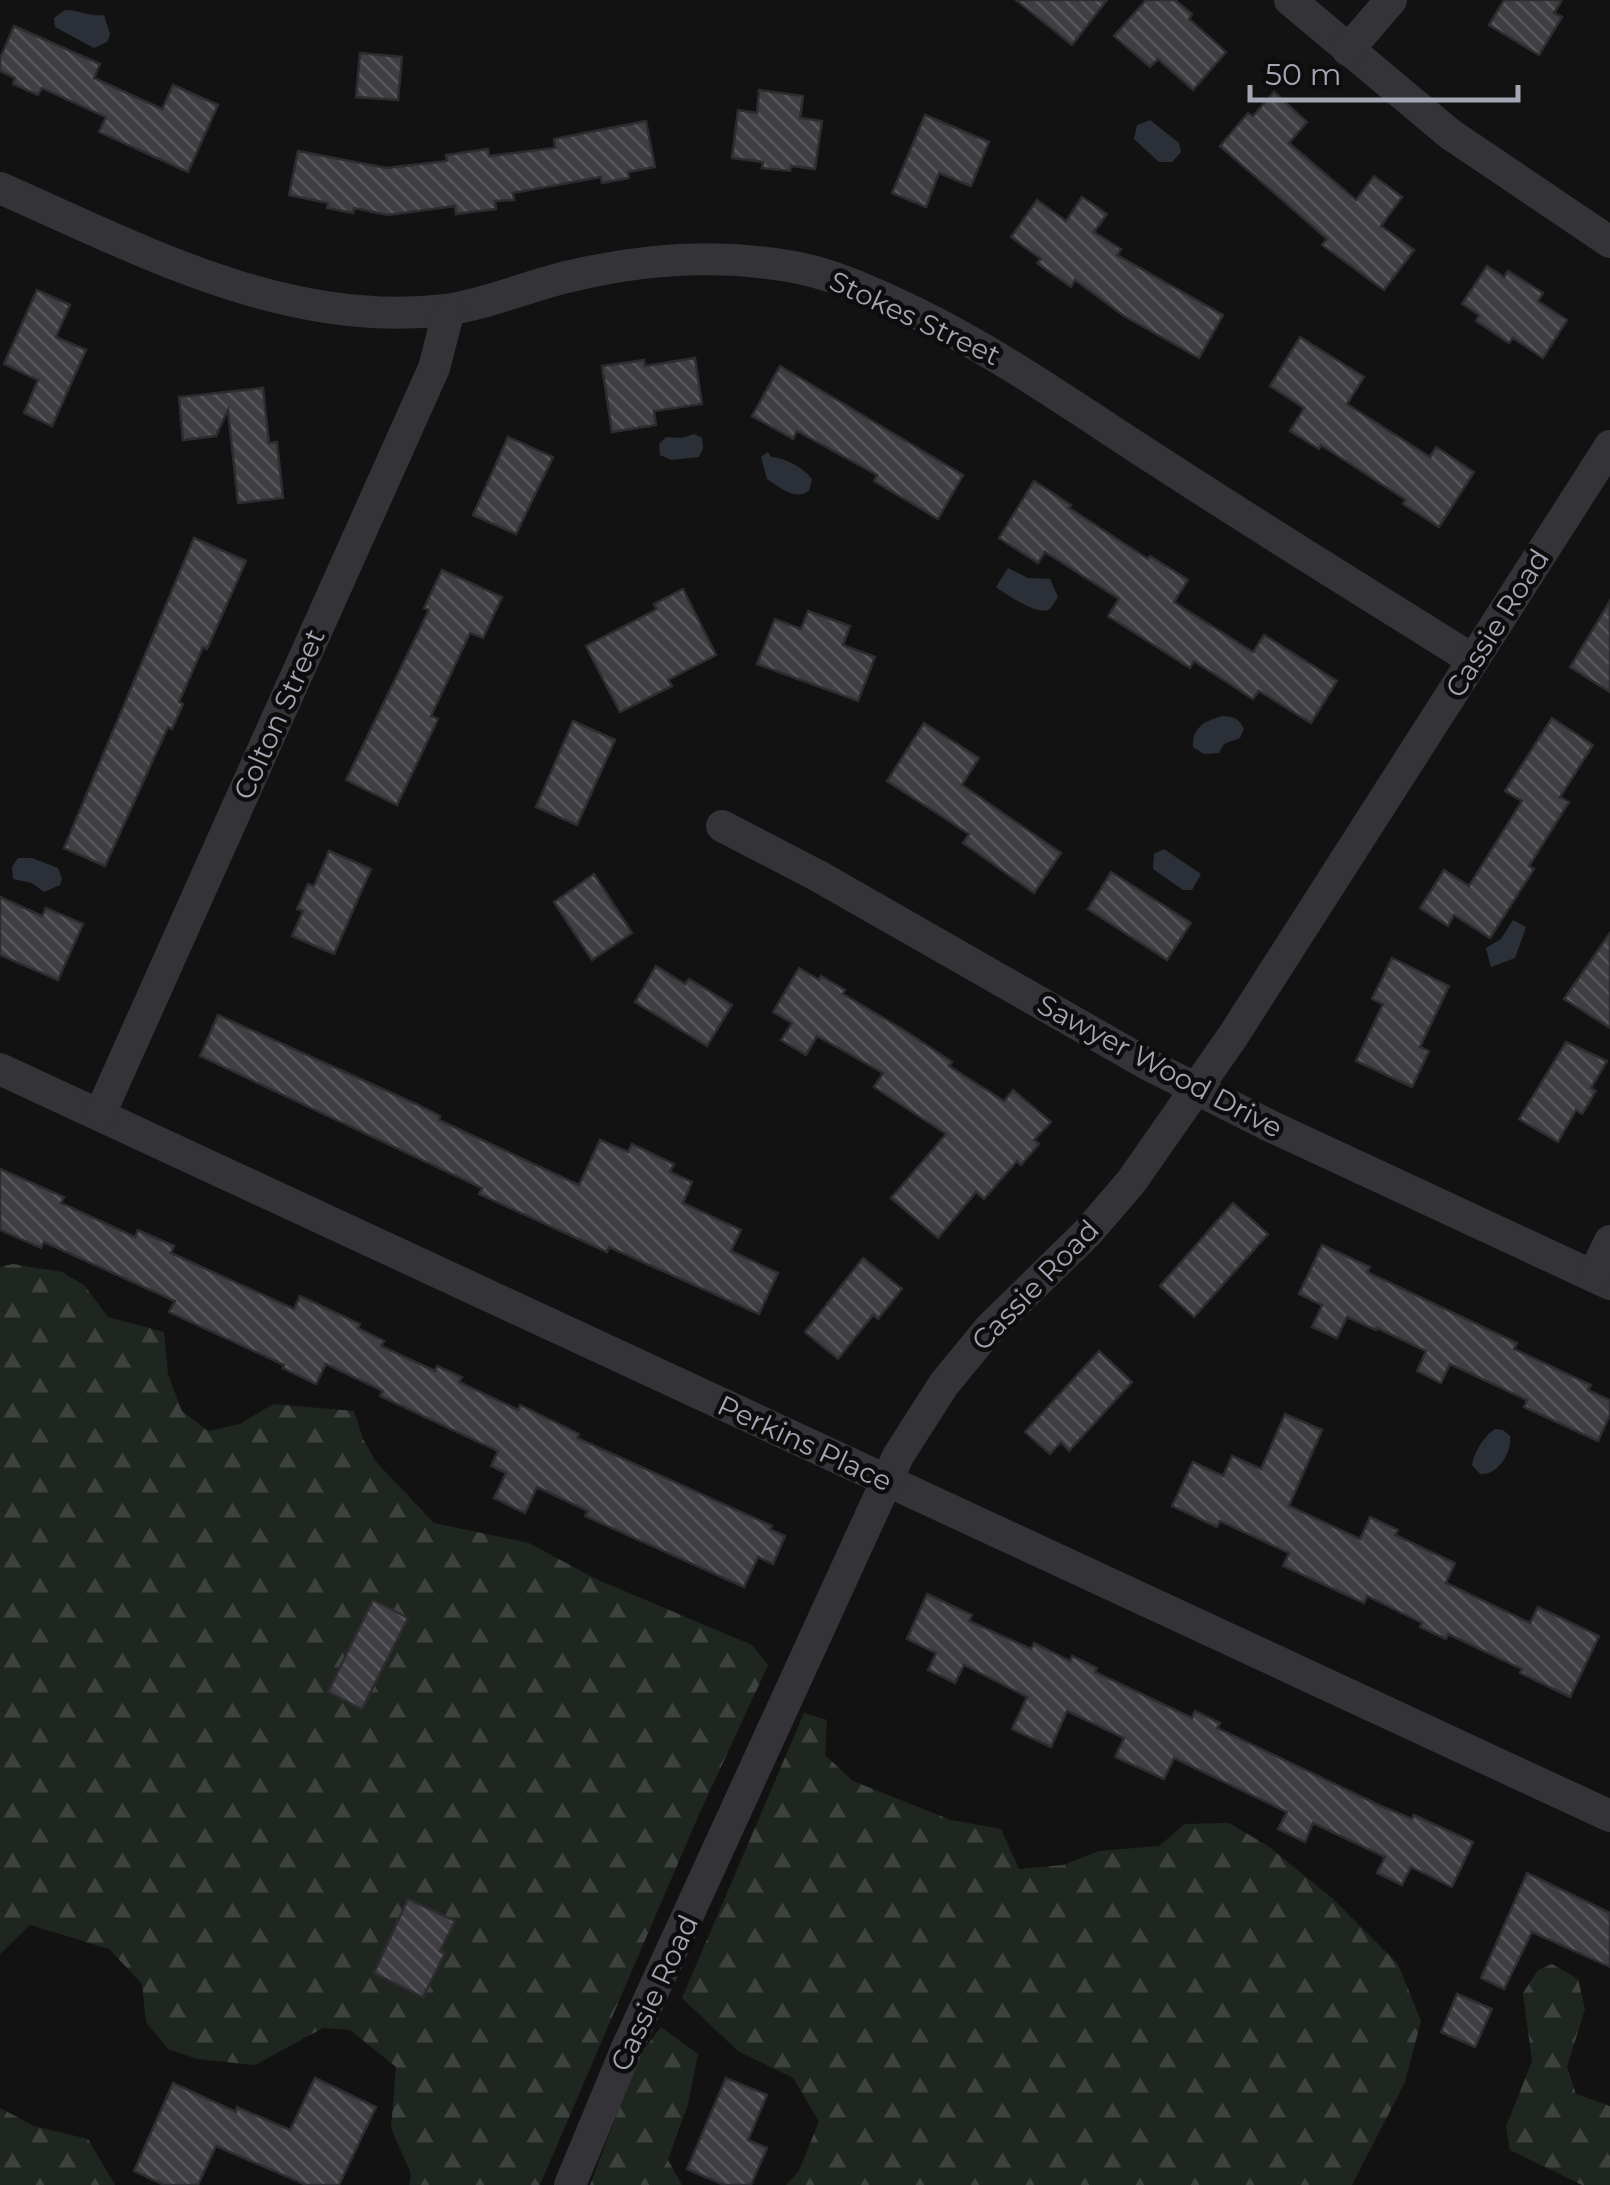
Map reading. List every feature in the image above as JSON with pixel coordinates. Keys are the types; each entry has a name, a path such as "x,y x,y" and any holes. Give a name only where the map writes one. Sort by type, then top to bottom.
{"street":[{"path":"1290,0 1450,134 1610,242"},
{"path":"1348,50 1391,0"},
{"name":"Stokes Street","path":"0,188 170,263 270,296 352,312 449,310 573,275 641,263 752,261 793,266 844,280 956,331 1010,362 1158,462 1473,660"},
{"name":"Colton Street","path":"100,1114 434,368 449,310"},
{"name":"Cassie Road","path":"570,2185 627,2048 898,1456 944,1384 990,1328 1088,1232 1131,1182 1234,1036 1610,446"},
{"name":"Sawyer Wood Drive","path":"722,826 820,877 1149,1065 1266,1124 1602,1280"},
{"name":"Perkins Place","path":"0,1069 1610,1816"},
{"path":"1602,1280 1610,1241"}],"green space":[{"path":"13,1264 62,1272 84,1285 108,1317 164,1332 168,1374 182,1411 208,1431 240,1424 273,1404 354,1411 376,1462 434,1523 529,1543 596,1579 752,1645 768,1665 697,1819 540,2185 409,2185 411,2174 391,2128 396,2067 350,2030 323,2028 255,2065 197,2059 168,2049 146,2022 142,1984 109,1949 30,1925 0,1954 0,1267"},
{"path":"804,1713 827,1720 825,1755 853,1781 951,1820 1001,1829 1019,1869 1063,1865 1099,1851 1159,1846 1185,1824 1229,1823 1268,1846 1332,1898 1398,1964 1421,2021 1405,2082 1352,2185 786,2185 799,2171 819,2121 793,2078 738,2051 682,1998"},
{"path":"1552,1964 1578,1979 1585,2009 1567,2067 1576,2094 1610,2106 1610,2185 1582,2185 1510,2150 1506,2127 1532,2061 1523,1993 1538,1970"},
{"path":"661,2027 698,2054 688,2104 668,2160 682,2185 590,2185 639,2056"},
{"path":"0,2108 34,2126 88,2139 115,2185 0,2185"}],"shaded area":[{"path":"65,10 104,15 110,34 107,42 94,48 55,27 54,18"},
{"path":"1150,120 1179,143 1181,152 1172,162 1159,162 1134,139 1137,125"},
{"path":"694,434 702,438 699,457 671,460 660,455 659,444 666,437"},
{"path":"768,452 808,475 812,479 809,491 793,494 767,479 761,457"},
{"path":"1008,568 1028,578 1050,579 1058,597 1051,607 1036,609 996,587"},
{"path":"1223,716 1240,723 1244,729 1240,738 1224,744 1219,753 1204,754 1193,747 1201,726"},
{"path":"1164,849 1201,874 1192,890 1183,890 1153,869 1154,854"},
{"path":"18,858 32,858 58,868 60,885 44,892 32,883 13,879 12,867"},
{"path":"1513,920 1526,927 1515,958 1491,967 1486,948 1501,939"},
{"path":"1495,1429 1510,1436 1509,1449 1498,1467 1480,1474 1472,1465 1473,1460 1483,1440"}],"building":[{"path":"1016,0 1107,0 1072,45"},
{"path":"1146,0 1175,0 1192,14 1189,19 1226,52 1193,90 1158,59 1150,67 1114,36"},
{"path":"1504,0 1562,0 1554,13 1562,17 1539,55 1489,25"},
{"path":"14,26 100,64 94,78 162,109 173,85 218,105 188,172 99,132 106,117 42,88 38,95 13,84 15,78 0,71 0,58"},
{"path":"360,53 402,57 398,100 356,97"},
{"path":"759,90 803,96 800,118 822,121 815,169 762,168 763,162 732,158 738,110 757,113"},
{"path":"1274,92 1307,122 1289,143 1356,200 1374,176 1402,197 1381,226 1414,250 1384,290 1322,245 1327,239 1220,146 1248,113 1253,116"},
{"path":"925,115 989,142 971,186 939,173 926,207 892,193"},
{"path":"646,121 655,167 628,172 629,178 602,183 601,177 513,193 514,200 495,201 496,209 456,214 455,206 388,215 354,208 353,213 289,195 298,151 386,168 447,161 446,155 488,149 489,156 555,148 554,139"},
{"path":"1082,197 1107,214 1094,232 1121,249 1117,255 1223,315 1199,358 1124,316 1075,280 1071,287 1037,263 1041,259 1011,237 1037,200 1066,221"},
{"path":"1487,266 1504,277 1508,271 1543,293 1538,301 1567,320 1543,358 1513,338 1509,343 1476,321 1479,315 1462,304"},
{"path":"37,290 70,305 56,337 86,350 52,426 24,413 38,380 4,364"},
{"path":"1300,337 1364,377 1347,404 1430,457 1436,447 1474,472 1439,527 1403,504 1406,500 1321,445 1319,449 1290,431 1304,408 1270,386"},
{"path":"695,358 702,404 654,411 656,425 612,432 602,366 644,360 645,366"},
{"path":"780,366 963,475 938,519 874,481 877,475 797,431 793,439 752,416"},
{"path":"263,388 269,443 277,442 283,498 238,503 228,410 216,436 183,440 179,397"},
{"path":"508,437 553,457 516,534 473,515"},
{"path":"1034,481 1148,559 1150,556 1188,580 1174,602 1253,652 1264,635 1337,681 1311,723 1259,691 1253,699 1194,661 1190,668 1108,616 1119,599 1045,552 1038,563 999,538"},
{"path":"194,538 246,561 207,649 203,647 179,702 183,704 172,729 168,727 105,866 64,848"},
{"path":"442,570 502,597 483,638 470,633 431,716 438,719 397,805 346,780 429,610 424,608"},
{"path":"683,589 716,655 668,680 672,686 620,712 586,646 657,609 654,604"},
{"path":"1610,601 1610,692 1570,667"},
{"path":"808,611 850,626 843,645 875,657 858,701 757,664 775,619 801,629"},
{"path":"1552,718 1593,745 1560,797 1569,802 1529,866 1534,869 1490,938 1454,915 1448,926 1420,908 1444,870 1469,886 1522,801 1505,791"},
{"path":"573,721 615,740 577,825 536,807"},
{"path":"924,723 979,758 962,785 1061,853 1034,893 963,843 969,834 887,781"},
{"path":"329,851 371,869 334,954 292,936 303,911 297,909 308,884 314,886"},
{"path":"1111,872 1191,923 1167,960 1088,909"},
{"path":"594,874 632,933 592,960 554,902"},
{"path":"0,897 42,916 46,908 83,924 58,980 0,955"},
{"path":"1610,933 1610,1028 1564,999"},
{"path":"1392,958 1449,986 1420,1047 1429,1051 1412,1087 1356,1061 1383,1004 1372,999"},
{"path":"656,966 685,984 689,979 732,1005 707,1046 635,1002"},
{"path":"799,968 845,990 843,994 907,1032 952,1062 949,1066 1004,1101 1013,1090 1051,1122 1034,1140 1039,1144 1021,1165 1017,1161 984,1199 976,1192 938,1238 891,1198 946,1134 874,1087 883,1073 817,1036 806,1055 781,1040 792,1023 773,1012"},
{"path":"218,1015 416,1104 440,1116 439,1120 579,1185 600,1140 628,1152 632,1144 674,1164 670,1172 692,1182 683,1203 741,1230 731,1251 778,1273 759,1314 479,1194 482,1188 200,1056"},
{"path":"1566,1042 1607,1061 1591,1088 1596,1091 1582,1114 1576,1110 1558,1142 1519,1119"},
{"path":"0,1169 64,1197 61,1203 135,1237 138,1230 174,1246 171,1253 294,1309 300,1296 360,1324 358,1328 384,1341 381,1346 435,1371 437,1366 462,1377 459,1382 518,1410 520,1405 579,1434 577,1438 772,1526 770,1529 785,1536 773,1564 758,1557 744,1587 585,1516 588,1511 537,1487 525,1513 494,1498 506,1473 491,1466 498,1451 380,1396 383,1391 326,1364 316,1384 169,1312 175,1301 44,1242 41,1248 0,1230"},
{"path":"1233,1203 1268,1234 1194,1317 1160,1286"},
{"path":"1322,1245 1370,1267 1367,1272 1517,1343 1514,1349 1591,1385 1588,1390 1610,1400 1610,1415 1598,1441 1524,1407 1527,1400 1450,1364 1441,1383 1417,1371 1426,1351 1377,1328 1347,1317 1337,1338 1312,1327 1322,1305 1299,1294"},
{"path":"863,1258 902,1289 878,1319 873,1315 838,1359 805,1332"},
{"path":"1099,1351 1132,1382 1069,1451 1061,1442 1050,1454 1025,1432"},
{"path":"1285,1414 1322,1430 1289,1506 1360,1539 1370,1517 1398,1530 1395,1535 1455,1563 1446,1583 1530,1623 1538,1607 1599,1636 1570,1697 1448,1634 1446,1639 1420,1627 1422,1623 1367,1596 1364,1603 1283,1566 1289,1553 1220,1521 1217,1527 1172,1506 1193,1462 1223,1476 1232,1456 1261,1469"},
{"path":"927,1594 972,1615 969,1621 1031,1649 1034,1643 1070,1661 1072,1656 1097,1668 1095,1672 1192,1718 1195,1711 1220,1723 1217,1728 1381,1806 1412,1819 1414,1815 1473,1842 1452,1887 1411,1867 1402,1885 1377,1873 1385,1857 1313,1823 1305,1842 1278,1829 1287,1812 1174,1758 1164,1779 1115,1757 1124,1738 1067,1711 1051,1747 1012,1729 1027,1697 964,1665 955,1683 928,1670 936,1653 907,1639"},
{"path":"373,1600 408,1618 362,1709 328,1692"},
{"path":"1527,1873 1610,1913 1610,1967 1532,1932 1504,1989 1481,1978"},
{"path":"408,1899 455,1921 440,1951 445,1953 423,1997 374,1973"},
{"path":"1457,1994 1492,2009 1475,2047 1441,2032"},
{"path":"315,2078 376,2107 339,2185 306,2185 216,2146 198,2185 164,2185 134,2171 173,2083 236,2112 237,2107 290,2130"},
{"path":"726,2078 767,2095 748,2140 767,2148 751,2185 724,2185 687,2169"}]}
